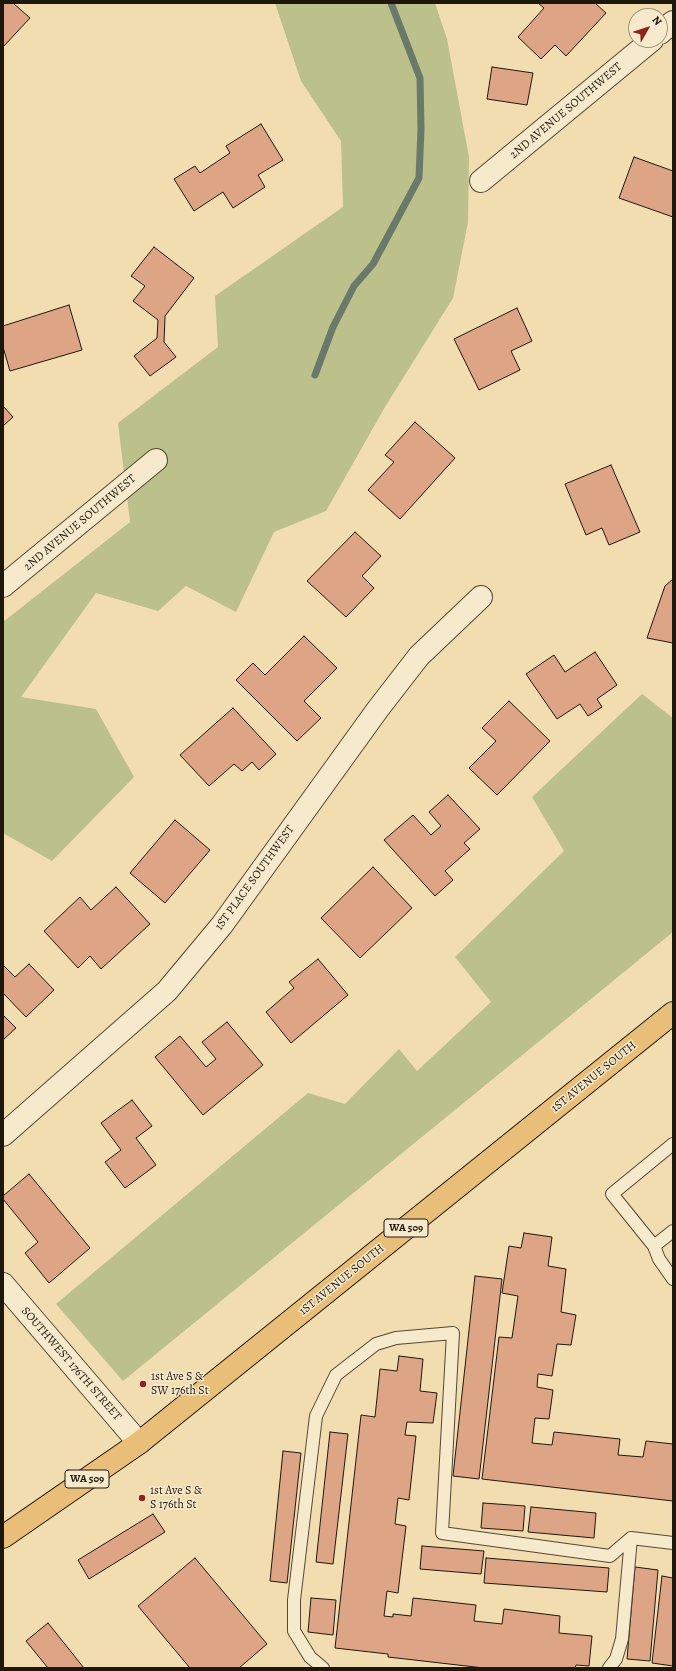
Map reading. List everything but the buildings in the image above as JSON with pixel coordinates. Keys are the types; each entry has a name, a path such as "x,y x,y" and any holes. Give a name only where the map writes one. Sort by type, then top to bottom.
{"main road":[{"name":"1ST AVENUE SOUTH","path":"3,1538 140,1443 673,1013"}],"street":[{"name":"2ND AVENUE SOUTHWEST","path":"481,181 642,48"},
{"name":"2ND AVENUE SOUTHWEST","path":"3,586 156,460"},
{"name":"1ST PLACE SOUTHWEST","path":"3,1134 167,991 222,926 378,709 420,656 481,597"},
{"name":"SOUTHWEST 176TH STREET","path":"3,1284 140,1443"}],"lane":[{"path":"673,1144 612,1194 654,1246 659,1259 673,1280"},
{"path":"654,1246 673,1231"},
{"path":"323,1668 310,1656 294,1631 294,1600 316,1416 336,1375 376,1344 396,1338 453,1333 442,1533 610,1556 631,1538 673,1543"},
{"path":"609,1668 616,1659 622,1639 631,1538"}],"green space":[{"path":"275,3 435,3 447,39 469,157 468,222 453,298 385,407 326,511 274,532 236,612 186,586 158,611 96,593 21,697 96,709 134,777 52,861 3,833 3,622 130,522 118,423 218,347 215,296 343,207 341,141 301,81"},
{"path":"642,694 673,718 673,932 123,1381 56,1304 308,1093 345,1104 399,1049 417,1071 491,1002 455,957 564,851 532,797"}],"waterway":[{"path":"315,375 333,327 354,286 373,264 419,178 421,129 420,78 391,3"}],"place":[{"name":"1st Ave S & SW 176th St","path":"143,1384"},
{"name":"1st Ave S & S 176th St","path":"142,1498"}]}
